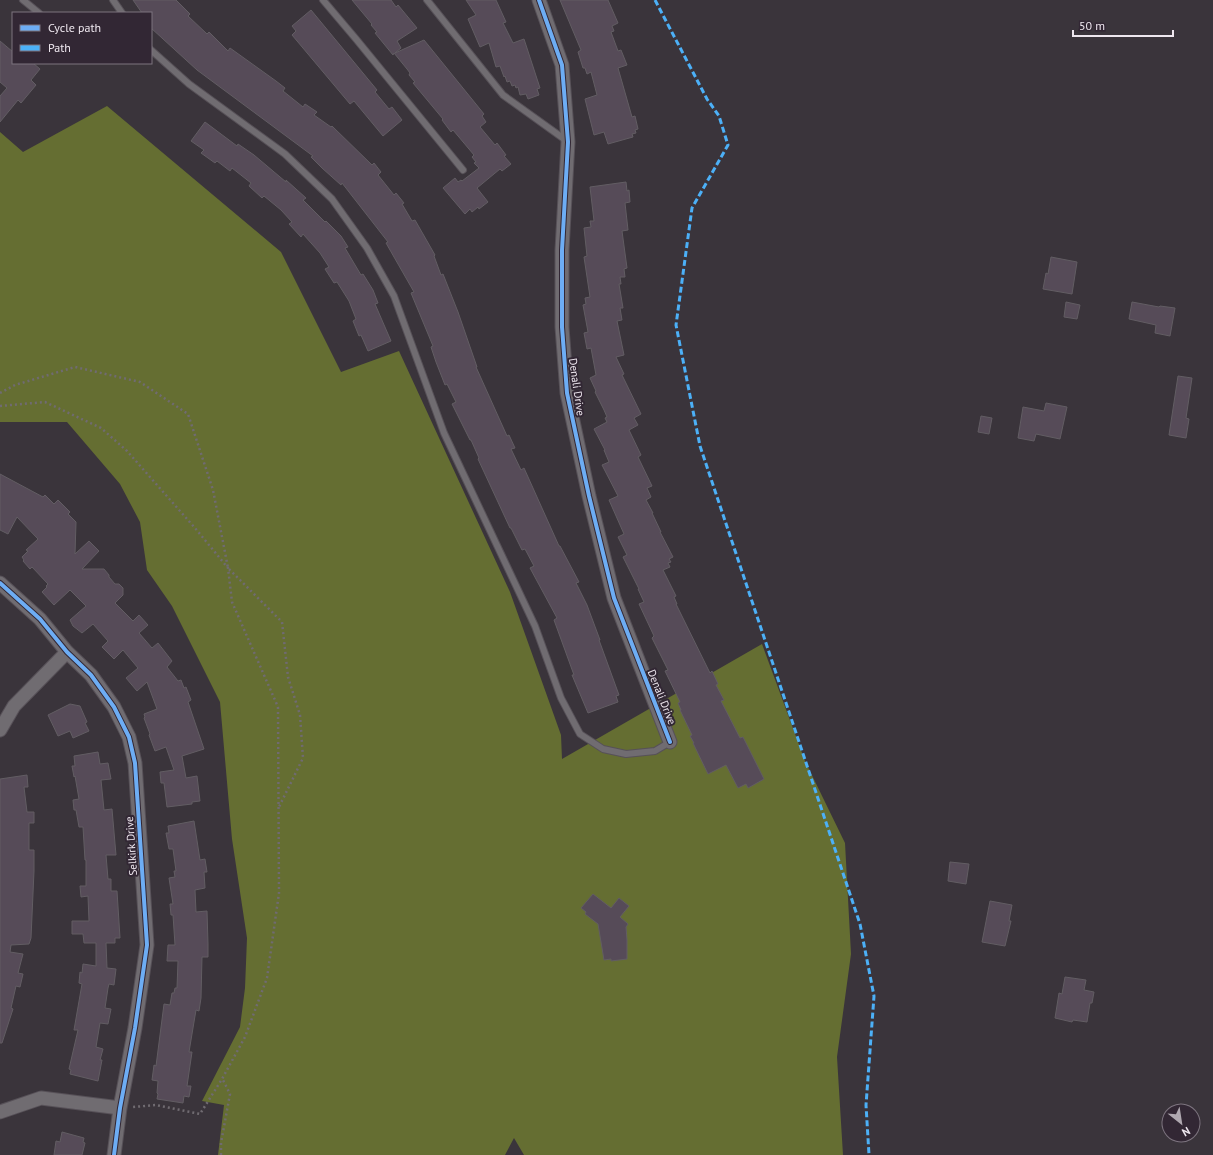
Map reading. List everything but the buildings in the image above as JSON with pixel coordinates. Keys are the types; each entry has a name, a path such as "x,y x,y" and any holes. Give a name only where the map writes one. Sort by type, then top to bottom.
{"street":[{"name":"Denali Drive","path":"539,0 562,65 568,142 562,250 562,320 567,393 589,496 614,598 670,742"},
{"name":"Selkirk Drive","path":"0,582 40,619 68,652 91,675 114,707 129,737 135,763 146,945 135,1028 120,1108 114,1155"},
{"path":"0,730 14,706 68,652"},
{"path":"0,1112 41,1098 120,1108"}],"lane":[{"path":"23,0 38,12"},
{"path":"113,0 121,12"},
{"path":"323,0 356,38 463,170"},
{"path":"428,0 503,95 568,142"},
{"path":"152,51 189,84 285,154 332,199 367,248 394,296 444,433 536,626 561,698 580,734 603,749 626,754 655,751 670,742"}],"path":[{"path":"0,393 15,385 75,367 140,382 188,414 213,490 228,568 232,602 278,707 279,893 267,978 245,1037 222,1079 200,1114 156,1105 120,1108"},
{"path":"0,406 45,402 101,428 128,451 228,568 282,622 288,677 300,716 303,758 279,807"},
{"path":"221,1155 221,1143 230,1094 222,1079"}],"green space":[{"path":"107,106 281,252 341,372 399,351 510,592 561,735 562,759 762,644 805,761 845,843 851,954 837,1057 843,1155 524,1155 514,1138 505,1155 218,1155 224,1105 202,1101 240,1027 245,988 247,938 232,839 220,702 172,606 147,570 140,522 120,484 67,422 0,422 0,132 23,152"}],"marked path":[{"path":"655,0 707,99 719,116 728,145 692,208 676,325 700,446 860,924 874,996 866,1105 869,1155"}],"cycle path":[{"path":"539,0 562,65 568,142 562,250 562,327 567,393 589,496 614,598 670,742"},
{"path":"0,583 40,619 67,652 91,675 114,707 129,737 135,763 147,945 135,1028 120,1108 114,1155"}]}
